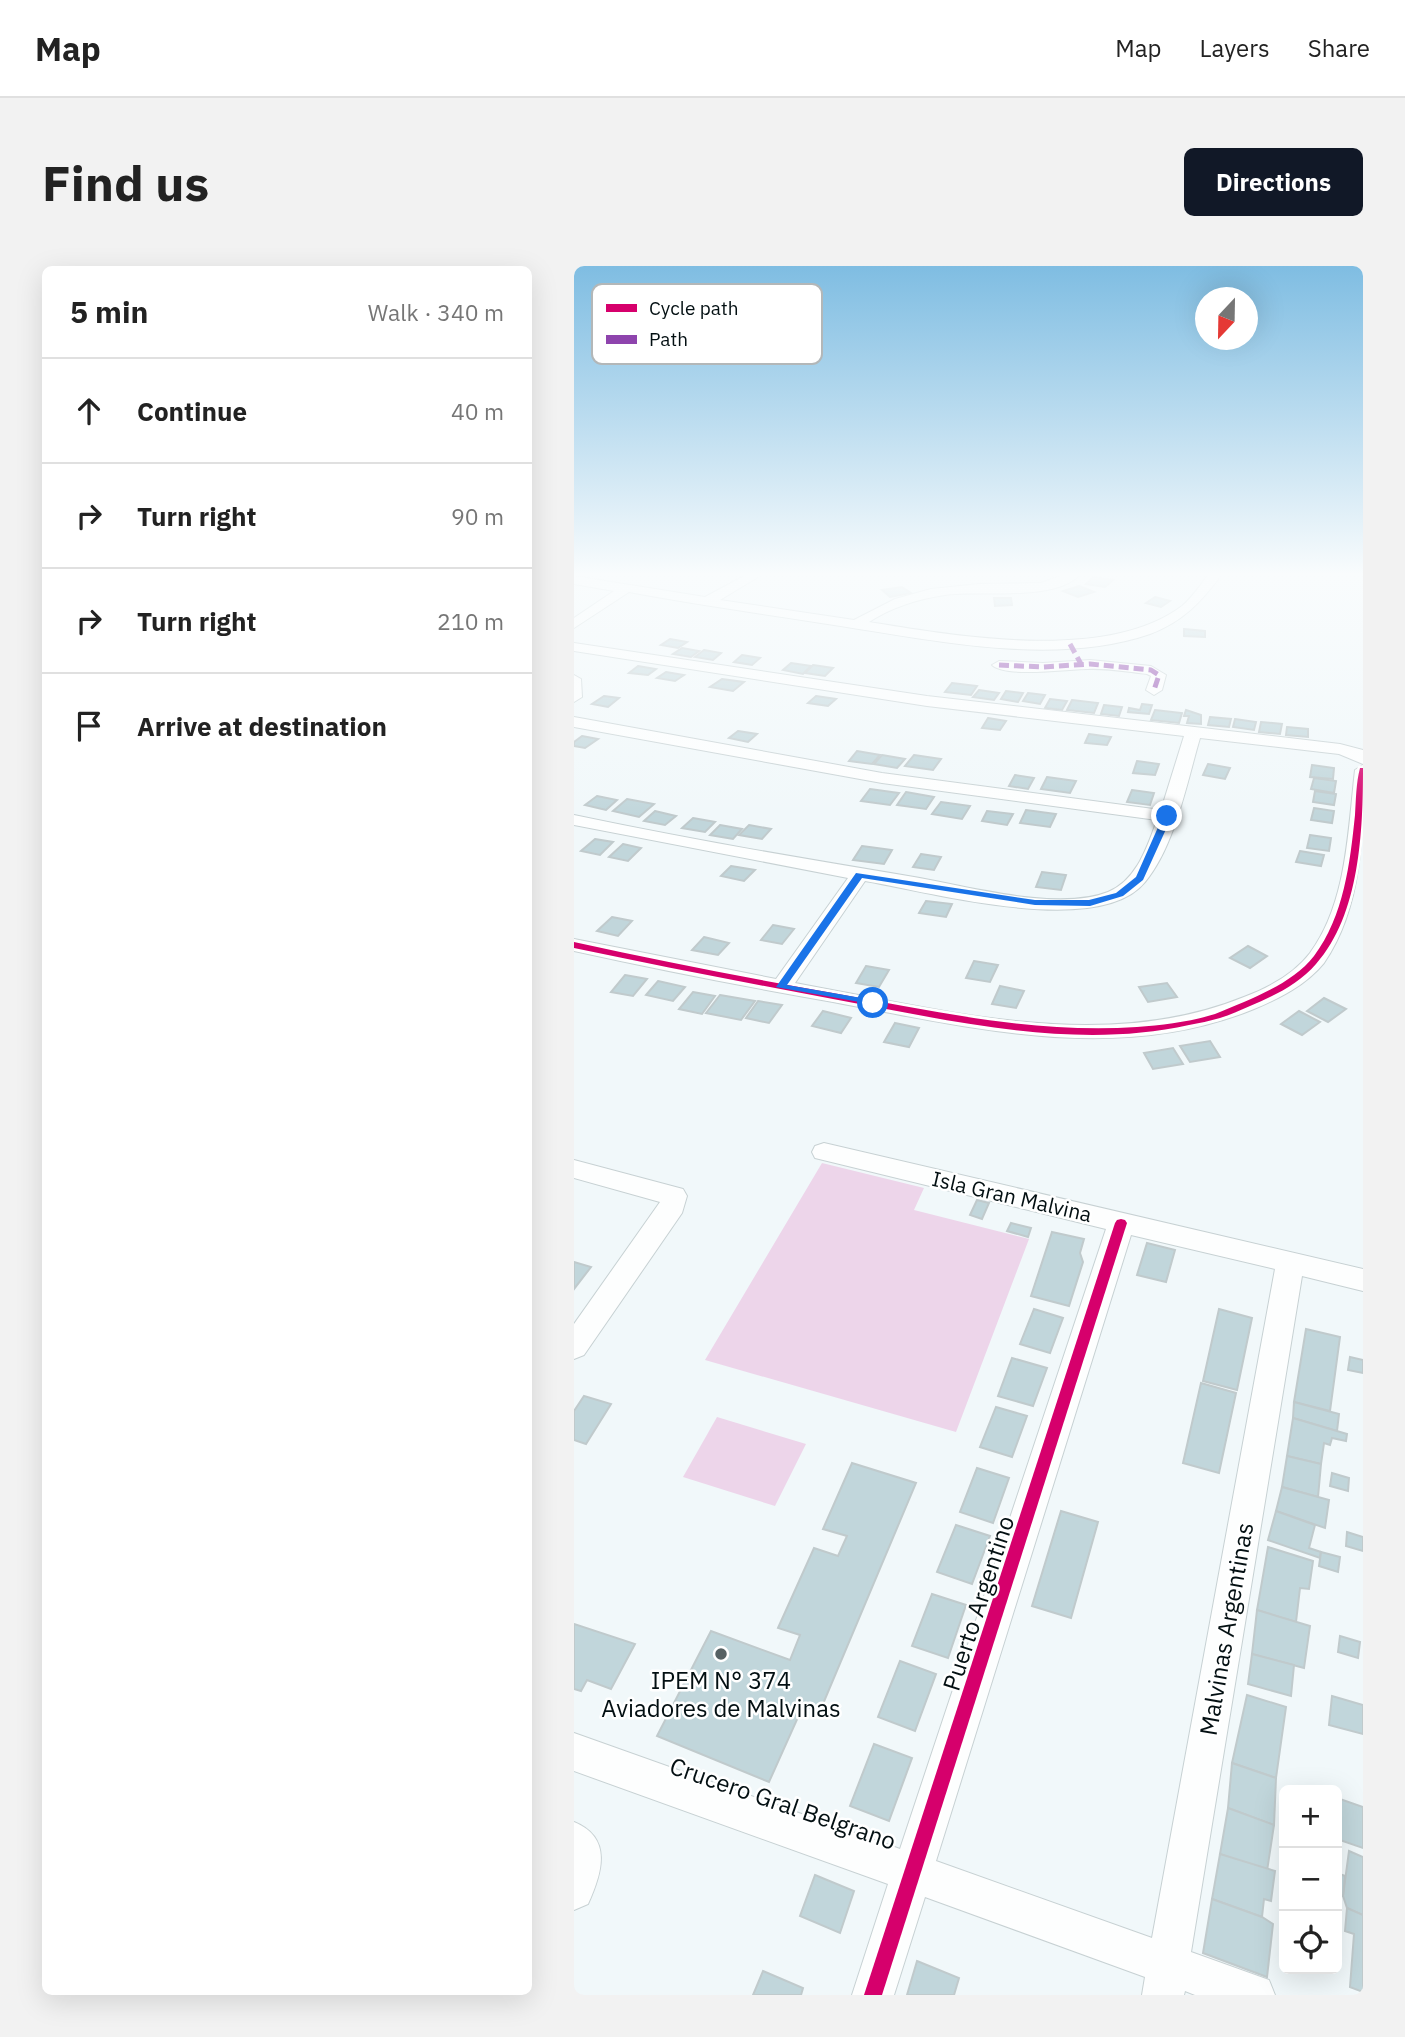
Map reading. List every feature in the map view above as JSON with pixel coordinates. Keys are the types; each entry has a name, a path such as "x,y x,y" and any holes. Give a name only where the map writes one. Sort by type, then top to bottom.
{"street":[{"path":"623,655 882,695 1193,734 1340,749 1359,754 1363,759"},
{"path":"1078,655 1081,664"},
{"path":"999,665 1043,667 1081,664 1157,672 1159,677 1154,690"},
{"path":"574,678 574,697"},
{"path":"574,722 882,778 1167,816"},
{"path":"574,820 860,875 1035,902 1090,903 1120,894 1140,878 1167,816 1193,734"},
{"path":"574,945 781,987 971,1020 1083,1031 1160,1027 1231,1011 1278,989 1301,974 1319,956 1333,933 1348,886 1363,770"},
{"path":"781,987 860,875"},
{"name":"Isla Gran Malvina","path":"824,1152 1363,1280"},
{"path":"574,1169 674,1196 673,1206 574,1348"},
{"name":"Puerto Argentino","path":"873,1995 1121,1223"},
{"name":"Malvinas Argentinas","path":"1166,1980 1290,1263"},
{"name":"Crucero Gral Belgrano","path":"574,1752 914,1872 1166,1980 1254,1995"},
{"path":"574,1842 582,1849 579,1881 574,1890"}],"shaded area":[{"path":"822,1163 924,1188 914,1210 1029,1239 956,1432 705,1360"},
{"path":"717,1417 806,1444 775,1506 683,1477"}],"building":[{"path":"698,655 719,655 713,660 695,657"},
{"path":"742,655 760,658 752,665 734,662"},
{"path":"791,663 811,666 803,674 783,670"},
{"path":"813,665 833,668 825,676 805,673"},
{"path":"638,666 656,669 648,675 629,673"},
{"path":"666,672 684,675 675,681 657,678"},
{"path":"722,679 744,682 733,691 710,687"},
{"path":"952,683 977,686 971,695 945,692"},
{"path":"979,690 999,693 994,700 973,697"},
{"path":"1006,691 1023,693 1018,702 1001,699"},
{"path":"1028,693 1045,695 1040,704 1023,701"},
{"path":"604,696 619,698 608,707 592,704"},
{"path":"816,696 836,699 828,706 808,703"},
{"path":"1050,699 1067,701 1062,710 1045,708"},
{"path":"1072,700 1098,703 1094,713 1067,710"},
{"path":"1142,704 1152,705 1149,714 1128,712 1129,708 1140,710"},
{"path":"1104,705 1122,707 1119,716 1101,714"},
{"path":"1155,710 1182,713 1179,723 1151,720"},
{"path":"1186,710 1201,715 1201,724 1187,723 1189,716 1184,716"},
{"path":"1210,717 1231,719 1229,727 1208,725"},
{"path":"988,718 1006,721 1000,730 982,728"},
{"path":"1235,719 1256,722 1254,730 1233,727"},
{"path":"1261,722 1282,724 1280,734 1259,732"},
{"path":"1287,727 1308,729 1308,737 1286,735"},
{"path":"738,731 757,734 748,742 729,738"},
{"path":"1089,734 1111,737 1107,745 1085,743"},
{"path":"582,736 598,739 585,748 574,746 574,742"},
{"path":"857,751 880,755 872,764 849,761"},
{"path":"882,755 905,759 897,768 874,764"},
{"path":"914,755 941,759 933,770 905,766"},
{"path":"1137,761 1159,764 1155,775 1133,773"},
{"path":"1208,764 1230,768 1225,779 1203,775"},
{"path":"1312,765 1334,768 1333,779 1310,777"},
{"path":"1015,775 1034,778 1028,789 1009,786"},
{"path":"1047,777 1076,781 1070,793 1041,789"},
{"path":"1314,778 1336,781 1334,793 1311,789"},
{"path":"870,789 899,793 890,805 861,801"},
{"path":"1132,790 1154,793 1150,805 1127,802"},
{"path":"1315,791 1336,794 1334,805 1313,802"},
{"path":"906,792 934,797 926,809 897,805"},
{"path":"597,796 617,800 606,810 585,805"},
{"path":"627,799 654,804 639,817 613,811"},
{"path":"941,802 970,806 962,819 932,814"},
{"path":"1314,808 1334,811 1332,823 1311,820"},
{"path":"1026,810 1056,814 1050,827 1020,823"},
{"path":"655,811 676,816 665,825 644,821"},
{"path":"987,811 1013,814 1007,825 982,821"},
{"path":"693,818 715,822 705,832 682,828"},
{"path":"720,825 742,829 733,839 710,835"},
{"path":"749,825 771,829 762,839 739,835"},
{"path":"1310,835 1331,838 1329,851 1307,848"},
{"path":"595,839 613,842 600,855 581,851"},
{"path":"623,844 641,848 628,861 609,857"},
{"path":"862,846 892,850 884,864 853,860"},
{"path":"1300,851 1324,855 1321,866 1296,862"},
{"path":"921,854 941,857 934,870 913,867"},
{"path":"731,866 755,870 744,881 721,876"},
{"path":"1042,872 1066,875 1061,890 1036,887"},
{"path":"926,901 952,904 946,917 919,913"},
{"path":"612,917 632,921 618,936 597,931"},
{"path":"773,925 794,929 782,944 761,940"},
{"path":"704,937 729,943 718,955 692,950"},
{"path":"1248,946 1267,956 1250,968 1230,958"},
{"path":"974,961 998,965 990,982 966,978"},
{"path":"866,966 889,970 879,987 856,983"},
{"path":"625,975 647,979 633,996 611,992"},
{"path":"658,981 685,987 673,1001 646,995"},
{"path":"1167,983 1177,997 1148,1002 1139,987"},
{"path":"1000,986 1024,991 1016,1008 992,1004"},
{"path":"693,992 715,996 702,1014 679,1009"},
{"path":"720,995 755,1001 741,1020 706,1013"},
{"path":"1324,998 1346,1009 1328,1022 1307,1011"},
{"path":"758,1001 782,1005 769,1023 746,1018"},
{"path":"823,1011 851,1018 841,1033 812,1026"},
{"path":"1299,1011 1320,1022 1302,1035 1281,1024"},
{"path":"895,1023 919,1028 909,1047 884,1042"},
{"path":"1210,1041 1220,1057 1190,1062 1180,1046"},
{"path":"1173,1048 1183,1064 1153,1069 1144,1053"},
{"path":"977,1200 989,1203 982,1219 970,1215"},
{"path":"1011,1223 1031,1228 1028,1237 1007,1231"},
{"path":"1052,1232 1084,1239 1080,1253 1083,1262 1069,1306 1031,1296"},
{"path":"1147,1243 1175,1250 1166,1282 1137,1275"},
{"path":"574,1262 591,1267 574,1289"},
{"path":"1034,1309 1063,1318 1050,1353 1020,1344"},
{"path":"1219,1309 1252,1318 1237,1390 1203,1381"},
{"path":"1306,1329 1340,1337 1330,1411 1294,1402"},
{"path":"1350,1357 1363,1360 1363,1373 1348,1370"},
{"path":"1012,1358 1047,1368 1033,1406 998,1396"},
{"path":"1201,1383 1236,1393 1219,1473 1183,1463"},
{"path":"584,1396 611,1404 586,1444 574,1440 574,1411"},
{"path":"1294,1402 1339,1414 1337,1431 1293,1418"},
{"path":"996,1407 1027,1416 1012,1457 980,1447"},
{"path":"1293,1418 1347,1434 1346,1441 1332,1438 1330,1445 1324,1443 1321,1464 1287,1456"},
{"path":"1287,1456 1321,1464 1318,1497 1282,1487"},
{"path":"852,1463 916,1483 820,1711 803,1706 769,1782 657,1736 711,1631 790,1660 800,1635 778,1628 814,1548 838,1556 847,1536 823,1529"},
{"path":"977,1468 1009,1478 993,1523 960,1512"},
{"path":"1332,1473 1349,1478 1348,1491 1330,1486"},
{"path":"1282,1487 1329,1500 1325,1528 1276,1511"},
{"path":"1061,1511 1098,1522 1071,1618 1032,1606"},
{"path":"1276,1511 1315,1525 1309,1548 1321,1552 1320,1558 1268,1540"},
{"path":"956,1525 990,1536 972,1584 937,1572"},
{"path":"1347,1532 1363,1537 1363,1551 1346,1546"},
{"path":"1268,1547 1313,1561 1309,1589 1300,1588 1296,1622 1257,1610"},
{"path":"1321,1552 1340,1557 1338,1572 1319,1566"},
{"path":"932,1594 966,1605 948,1658 912,1646"},
{"path":"1257,1610 1310,1626 1304,1668 1252,1654"},
{"path":"574,1624 635,1644 611,1689 587,1680 581,1691 574,1689"},
{"path":"1340,1636 1360,1642 1358,1658 1338,1652"},
{"path":"1252,1654 1294,1665 1291,1696 1248,1684"},
{"path":"900,1661 936,1674 915,1731 878,1717"},
{"path":"1247,1695 1286,1707 1276,1778 1232,1763"},
{"path":"1332,1696 1363,1705 1363,1734 1329,1725"},
{"path":"874,1744 912,1758 889,1821 850,1806"},
{"path":"1232,1763 1276,1778 1274,1825 1228,1808"},
{"path":"1342,1800 1363,1807 1363,1848 1342,1841"},
{"path":"1228,1808 1274,1825 1267,1871 1220,1854"},
{"path":"1349,1851 1363,1857 1363,1915 1347,1908 1343,1896"},
{"path":"1220,1854 1275,1871 1271,1901 1264,1899 1262,1917 1212,1899"},
{"path":"815,1875 854,1891 840,1933 800,1916"},
{"path":"1342,1875 1345,1876 1342,1896"},
{"path":"1212,1899 1262,1917 1273,1924 1267,1977 1203,1953"},
{"path":"1347,1908 1363,1915 1363,1992 1350,1987 1354,1934 1345,1931"},
{"path":"917,1961 959,1978 954,1995 907,1995"},
{"path":"763,1971 803,1988 801,1995 753,1995"}],"marked path":[{"path":"1078,655 1081,664"},
{"path":"999,665 1043,667 1090,664 1151,670 1159,675 1154,690"}],"cycle path":[{"path":"574,945 736,978 996,1024 1109,1032 1164,1028 1216,1016 1266,996 1302,973 1315,961 1332,934 1348,889 1363,770"},
{"path":"873,1995 1121,1223"}],"place":[{"name":"IPEM N° 374 Aviadores de Malvinas","path":"721,1654"}],"route":[{"path":"873,1003 781,987 860,875 1035,902 1090,903 1120,894 1140,878 1167,816"}]}
